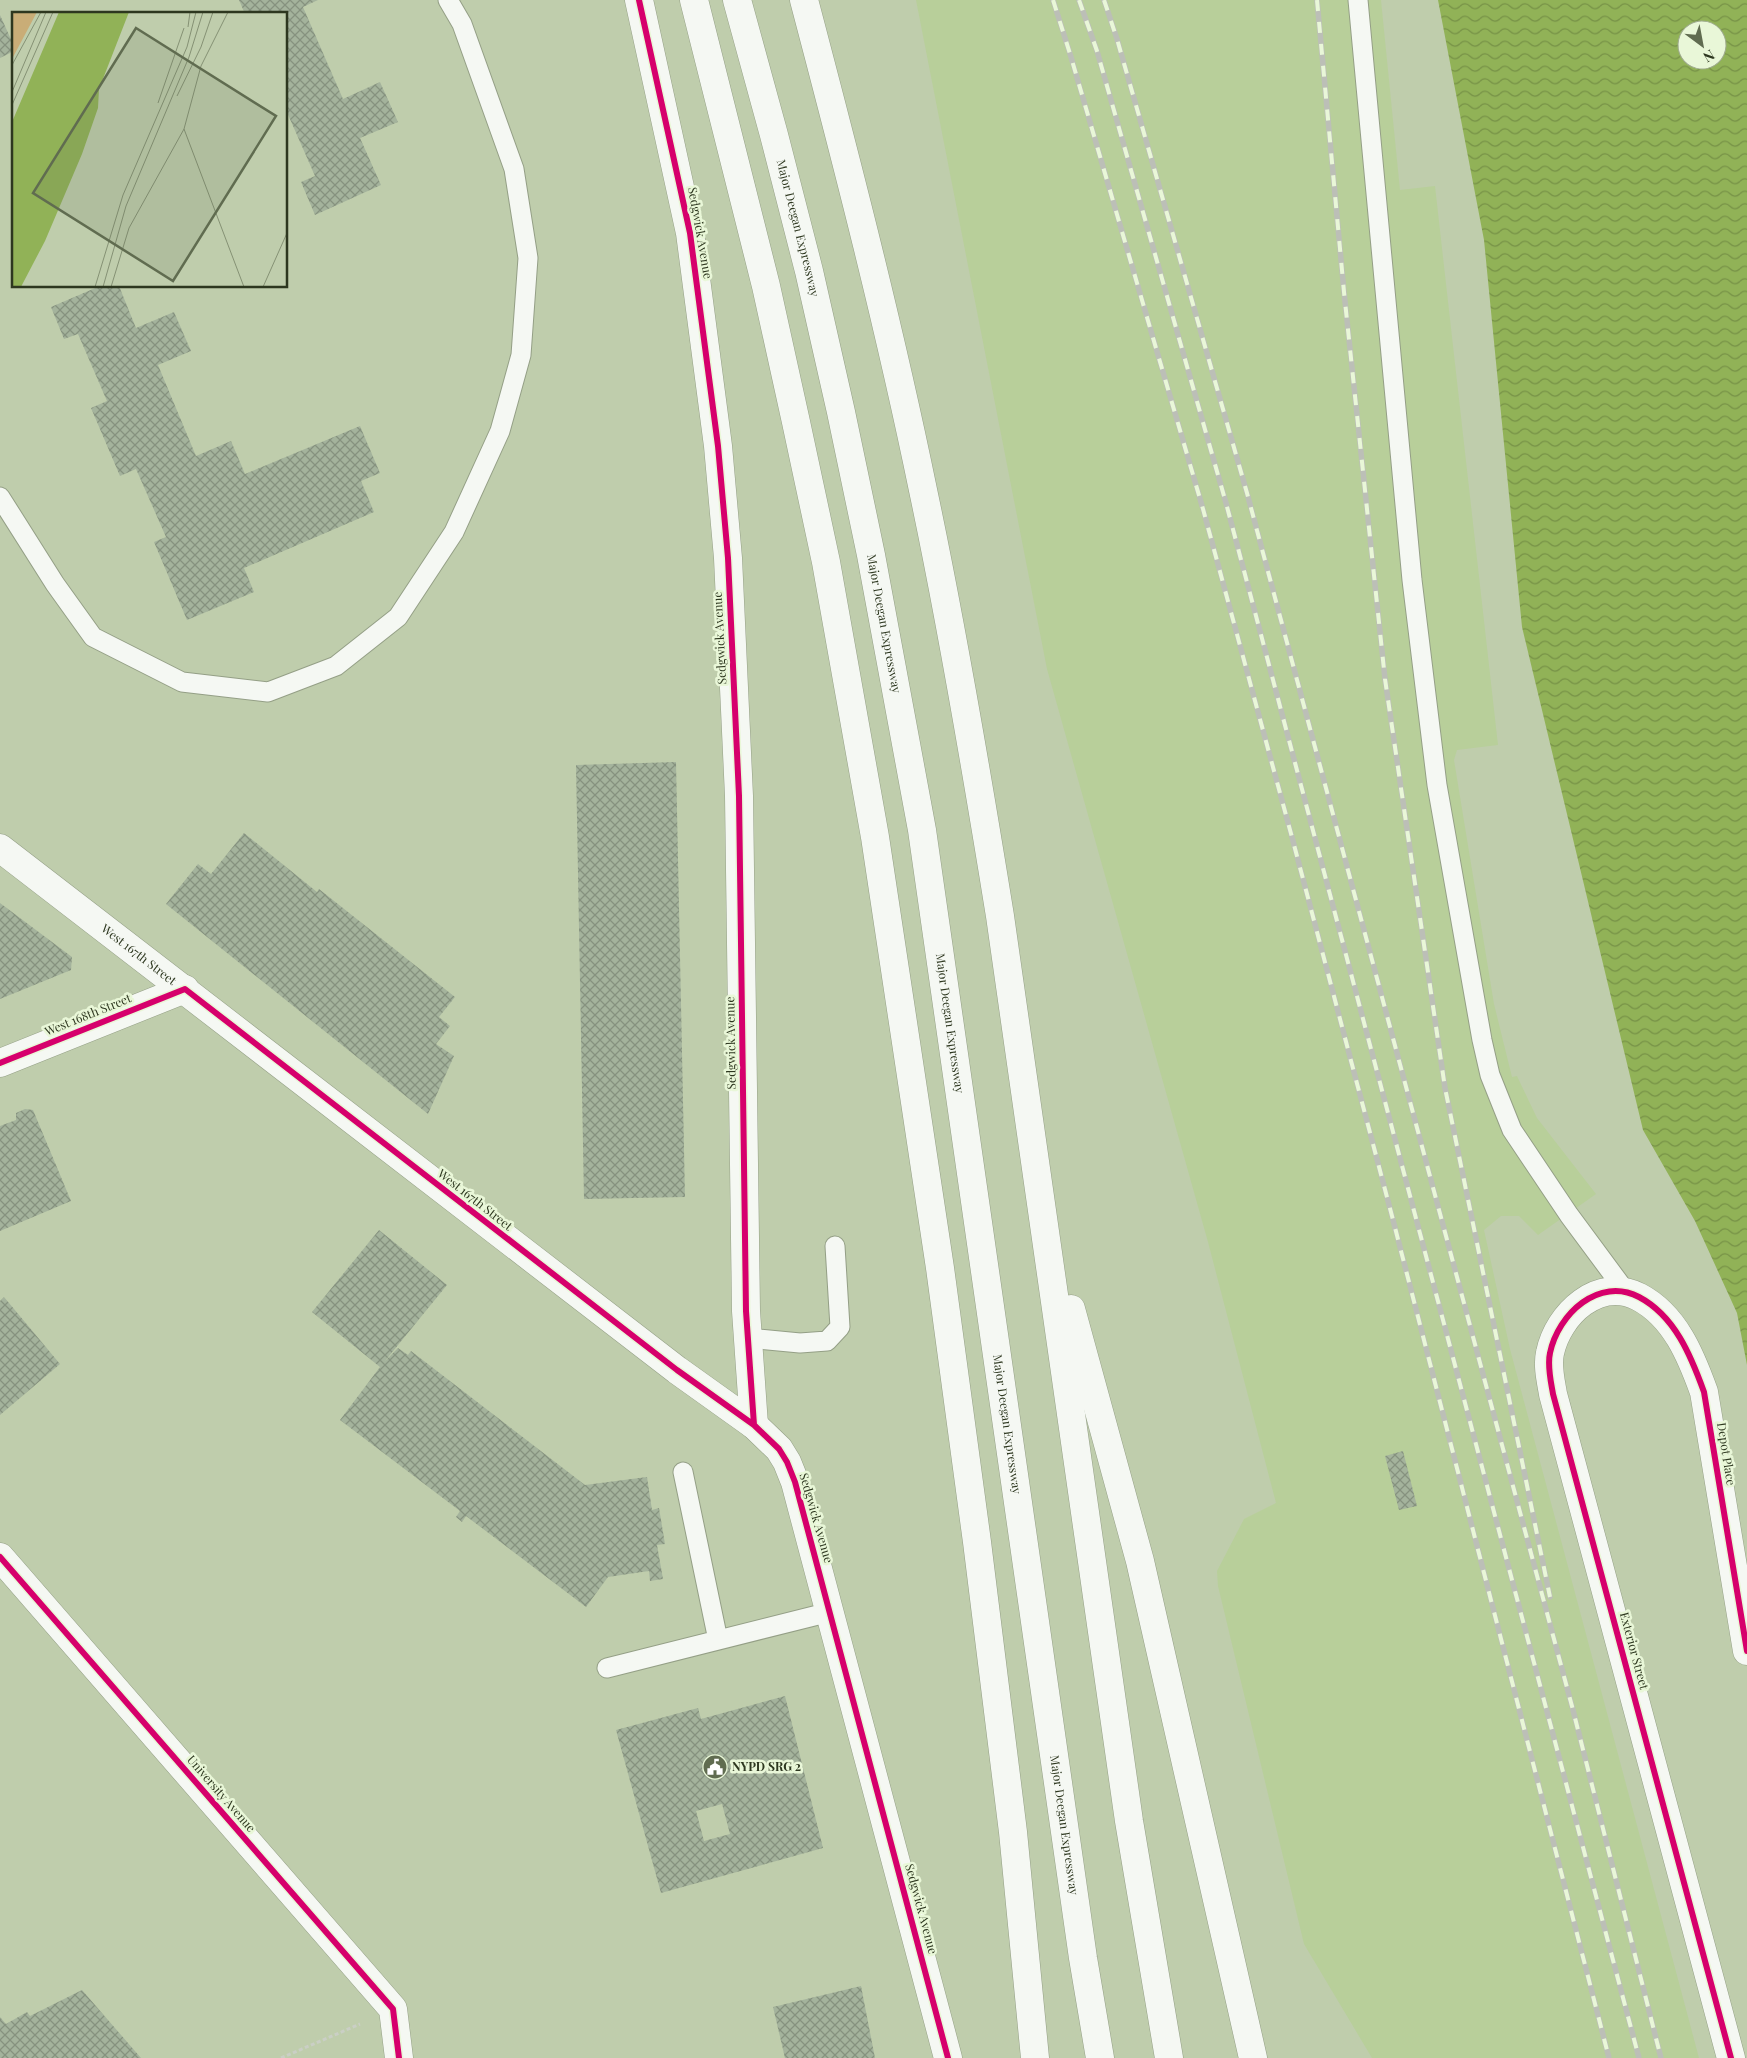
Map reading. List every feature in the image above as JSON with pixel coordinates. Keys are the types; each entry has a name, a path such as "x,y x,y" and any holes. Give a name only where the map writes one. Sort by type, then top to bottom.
{"main road":[{"name":"Sedgwick Avenue","path":"639,0 690,233 717,436 728,558 739,796 746,1292 754,1425 779,1449 788,1462 795,1482 948,2058"},
{"path":"694,0 766,286 796,422 831,591 875,837 940,1268 978,1552 1013,1832 1035,2058"},
{"name":"Major Deegan Expressway","path":"737,0 806,261 841,412 871,555 920,821 1083,1958 1100,2058"},
{"path":"804,0 862,224 924,491 977,772 1000,916 1128,1821 1168,2058"},
{"name":"West 167th Street","path":"0,848 677,1370 754,1425"},
{"name":"West 168th Street","path":"0,1062 185,990"},
{"path":"1040,1194 1140,1561 1202,1841 1253,2058"},
{"name":"Depot Place","path":"1626,1292 1640,1298 1656,1309 1685,1344 1695,1365 1704,1392 1747,1651"},
{"name":"Exterior Street","path":"1626,1292 1594,1296 1579,1303 1567,1317 1556,1336 1549,1354 1549,1374 1552,1394 1731,2058"},
{"name":"University Avenue","path":"0,1557 393,2010"},
{"path":"1153,1965 1184,2058"},
{"path":"393,2010 399,2058"}],"lane":[{"path":"0,497 55,584 93,637 182,682 268,692 336,666 398,616 454,532 500,431 521,355 528,258 514,169 462,24 448,0"},
{"path":"1358,0 1412,580 1437,785 1482,1040 1490,1075 1512,1130 1569,1215 1626,1292"},
{"path":"748,1338 800,1343 827,1340 840,1327 835,1246"},
{"path":"683,1472 718,1640"},
{"path":"608,1668 830,1612"}],"path":[{"path":"281,2058 393,2010"}],"shaded area":[{"path":"916,0 1381,0 1400,190 1435,186 1498,745 1457,750 1454,760 1494,1004 1512,1077 1517,1076 1537,1118 1596,1194 1538,1235 1519,1216 1501,1216 1484,1230 1510,1349 1699,2058 1372,2058 1304,1944 1218,1586 1217,1571 1244,1519 1276,1503 1208,1242 1047,669"}],"water":[{"path":"1438,0 1747,0 1747,1365 1737,1313 1695,1221 1643,1130 1522,627 1484,240"}],"building":[{"path":"239,0 318,0 303,7 343,99 380,82 398,122 360,138 381,185 315,215 301,182 315,176 288,115 288,12 244,12"},
{"path":"0,15 12,42 12,52 0,58"},
{"path":"95,288 120,288 136,328 174,312 191,351 158,365 196,456 231,441 245,474 360,426 380,473 361,481 374,512 244,568 254,592 187,620 154,542 166,537 136,469 120,476 91,408 107,401 78,334 64,339 51,307"},
{"path":"676,762 685,1197 584,1199 576,765"},
{"path":"244,833 317,892 319,889 455,997 439,1017 450,1026 436,1044 454,1056 428,1114 166,904 198,864 211,874"},
{"path":"0,903 72,957 71,970 0,999"},
{"path":"25,1109 33,1110 71,1201 0,1231 0,1126 16,1120 16,1113"},
{"path":"379,1230 447,1285 385,1361 398,1348 408,1355 411,1351 585,1485 647,1477 652,1510 659,1508 665,1544 657,1545 663,1579 650,1581 649,1571 608,1577 586,1607 466,1516 462,1522 456,1517 460,1511 340,1420 380,1367 312,1312"},
{"path":"4,1297 60,1364 0,1415 0,1301"},
{"path":"1403,1451 1417,1506 1399,1510 1385,1456"},
{"name":"NYPD SRG 2","path":"785,1696 823,1848 661,1893 616,1730 698,1708 701,1719","holes":["722,1804 730,1834 704,1841 696,1811"]},
{"path":"861,1986 875,2058 785,2058 773,2007"},
{"path":"82,1990 141,2058 0,2058 0,2017 6,2024 27,2012 30,2016"}],"railway":[{"path":"1053,0 1203,509 1293,841 1392,1216 1609,2058"},
{"path":"1079,0 1097,51 1226,503 1639,2058"},
{"path":"1104,0 1117,39 1247,493 1573,1710 1661,2058"},
{"path":"1317,0 1344,292 1385,679 1445,1088 1550,1597"}],"cycle path":[{"path":"639,0 690,233 718,446 728,558 739,796 746,1311 754,1425"},
{"path":"0,1063 185,989 677,1370 754,1425 779,1449 787,1462 795,1482 948,2058"},
{"path":"1731,2058 1551,1384 1549,1358 1554,1339 1571,1313 1583,1302 1595,1295 1609,1291 1624,1292 1639,1297 1652,1305 1672,1326 1693,1365 1704,1392 1747,1651"},
{"path":"0,1557 393,2009 399,2058"}],"place":[{"name":"NYPD SRG 2","path":"715,1767"}]}
